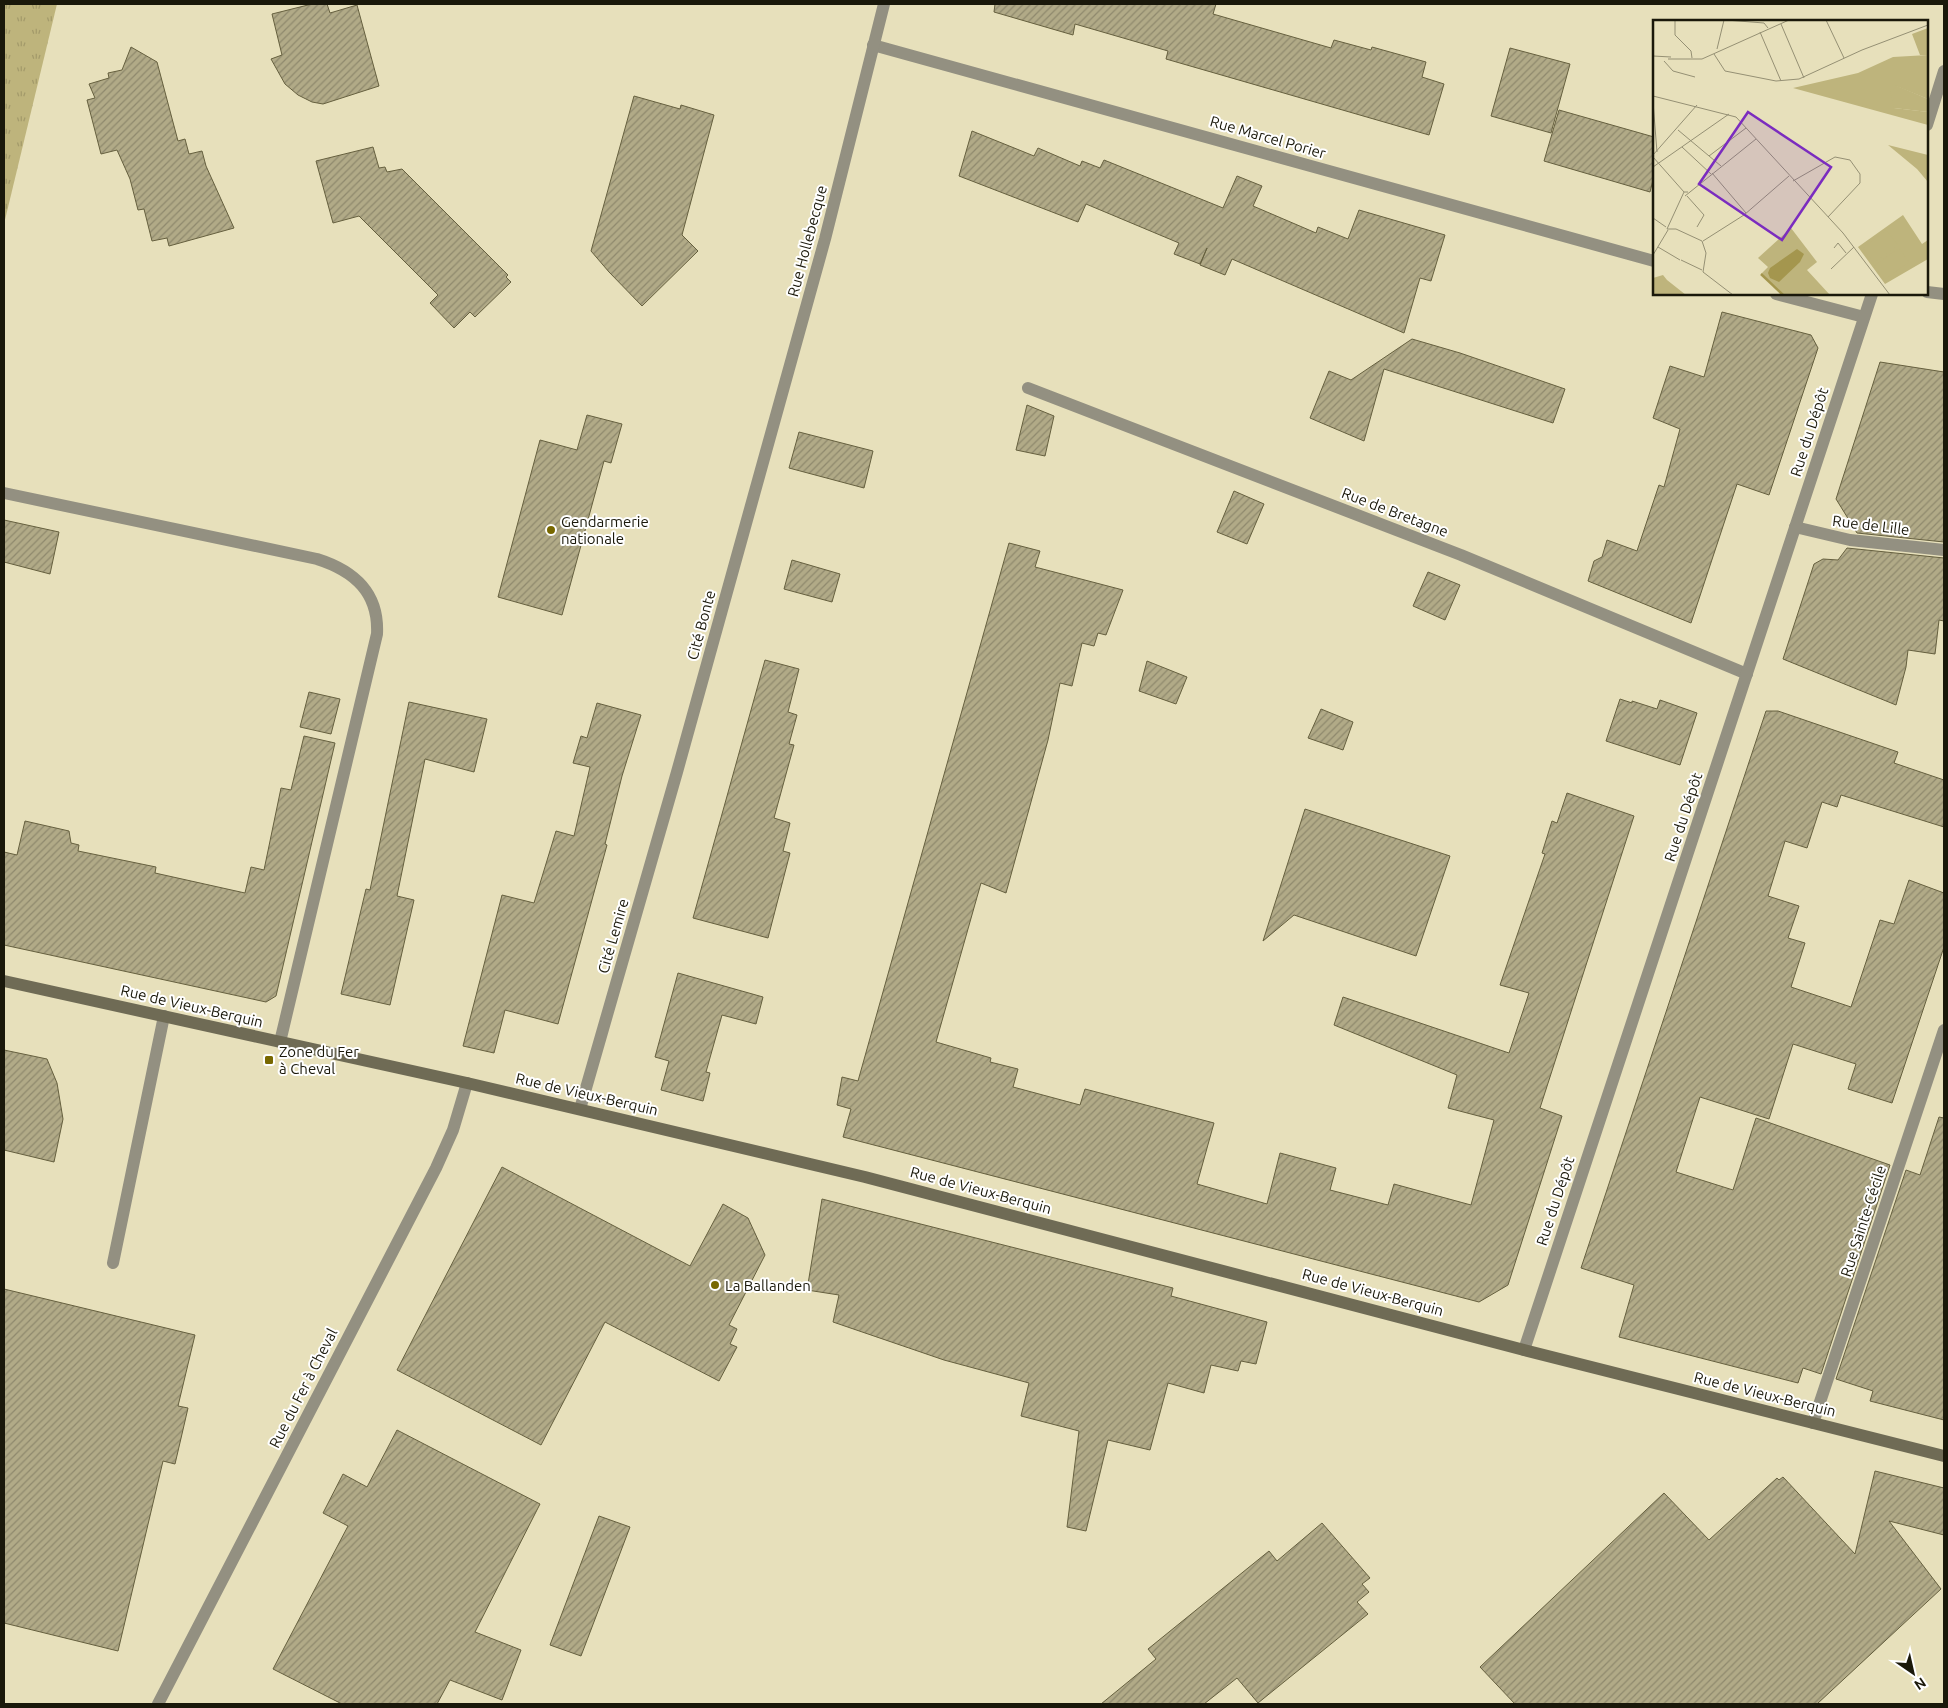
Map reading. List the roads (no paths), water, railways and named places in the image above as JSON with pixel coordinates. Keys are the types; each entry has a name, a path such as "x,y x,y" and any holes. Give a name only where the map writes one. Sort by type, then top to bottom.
{"street":[{"name":"Rue Hollebecque","path":"756,486 825,239 884,4"},
{"name":"Rue Marcel Porier","path":"873,45 971,70 1653,261"},
{"path":"1928,122 1944,71"},
{"path":"1928,292 1944,294"},
{"path":"1780,295 1864,317"},
{"name":"Rue du Dépôt","path":"1524,1350 1872,295"},
{"name":"Rue de Bretagne","path":"1028,388 1461,555 1747,674"},
{"name":"Cité Bonte","path":"677,772 756,486"},
{"path":"4,493 317,559 348,571 358,580 374,605 378,620 377,634 280,1042"},
{"name":"Rue de Lille","path":"1795,527 1850,540 1944,550"},
{"name":"Cité Lemire","path":"580,1109 677,772"},
{"name":"Rue de Vieux-Berquin","path":"4,981 467,1083 865,1176 1524,1350 1944,1456"},
{"path":"113,1263 164,1016"},
{"name":"Rue Sainte-Cécile","path":"1813,1422 1944,1030"},
{"name":"Rue du Fer à Cheval","path":"158,1704 436,1168 453,1130 467,1083"}],"place":[{"name":"Gendarmerie nationale","path":"551,530"},
{"name":"Zone du Fer à Cheval","path":"269,1060"},
{"name":"La Ballanden","path":"715,1285"}]}
